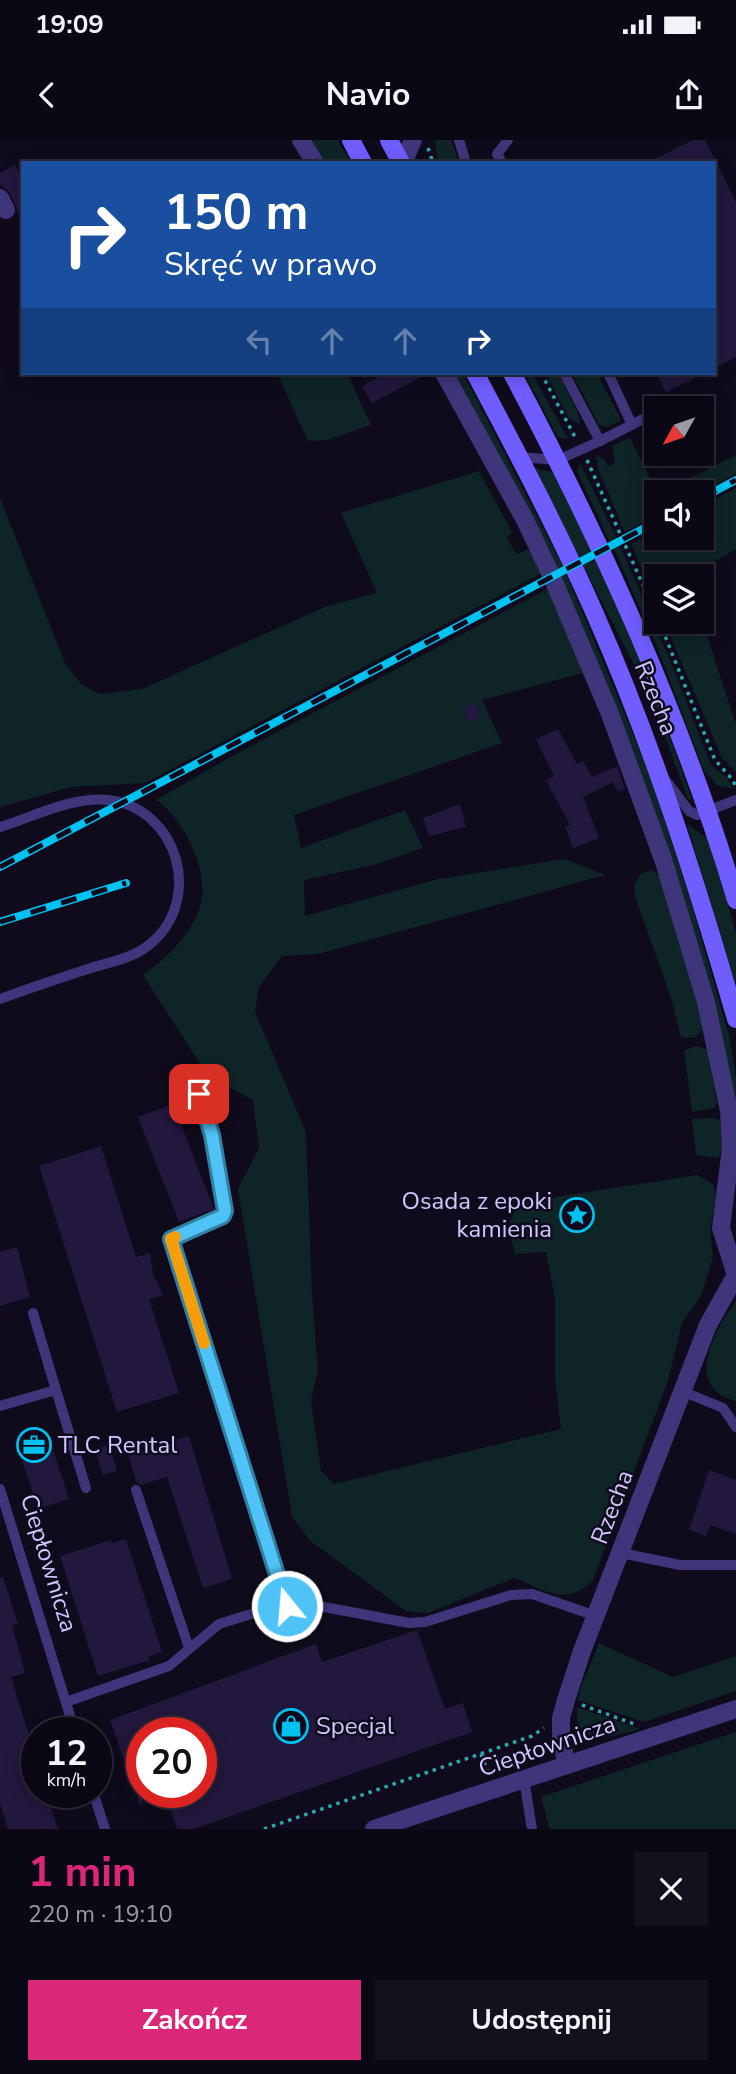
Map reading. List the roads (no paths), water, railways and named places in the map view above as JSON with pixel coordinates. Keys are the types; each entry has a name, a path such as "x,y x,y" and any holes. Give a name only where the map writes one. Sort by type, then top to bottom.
{"main road":[{"path":"351,140 362,161"},
{"path":"389,140 401,161"},
{"name":"Rzecha","path":"476,375 596,615 657,769 689,862 736,1019"},
{"name":"Rzecha","path":"513,375 558,460 635,621 708,811 736,900"}],"street":[{"path":"300,140 315,161"},
{"path":"404,161 419,141"},
{"path":"445,375 525,520 552,577 605,702 664,862 706,1002 729,1111 731,1148 721,1228 736,1275"},
{"name":"Rzecha","path":"566,1765 561,1740 561,1718 566,1700 712,1316 736,1275"},
{"name":"Ciepłownicza","path":"374,1829 736,1709"}],"lane":[{"path":"459,140 465,161"},
{"path":"501,161 498,154 508,140"},
{"path":"565,375 600,441"},
{"path":"609,375 632,425"},
{"path":"519,457 558,460 583,451 644,419"},
{"path":"657,769 689,811 697,815 736,800"},
{"path":"0,827 86,801 122,803 137,810 166,834 180,870 180,889 177,904 166,926 149,945 138,952 0,999"},
{"path":"199,1094 212,1135 225,1211 223,1216 171,1239 287,1606"},
{"path":"33,1313 86,1488"},
{"path":"0,1406 56,1390"},
{"path":"682,1391 723,1408 736,1427"},
{"name":"Ciepłownicza","path":"0,1489 70,1717"},
{"path":"136,1490 189,1648"},
{"path":"621,1553 680,1565 736,1565"},
{"path":"66,1702 169,1666 219,1624 267,1609 319,1606 409,1623 425,1622 510,1595 532,1594 596,1616"},
{"path":"524,1779 532,1829"},
{"path":"98,1808 104,1829"}],"railway":[{"path":"714,492 736,480"},
{"path":"0,867 644,528"},
{"path":"0,922 126,883"}],"place":[{"name":"Osada z epoki kamienia","path":"577,1215"},
{"name":"TLC Rental","path":"34,1445"},
{"name":"Specjal","path":"291,1726"}]}
